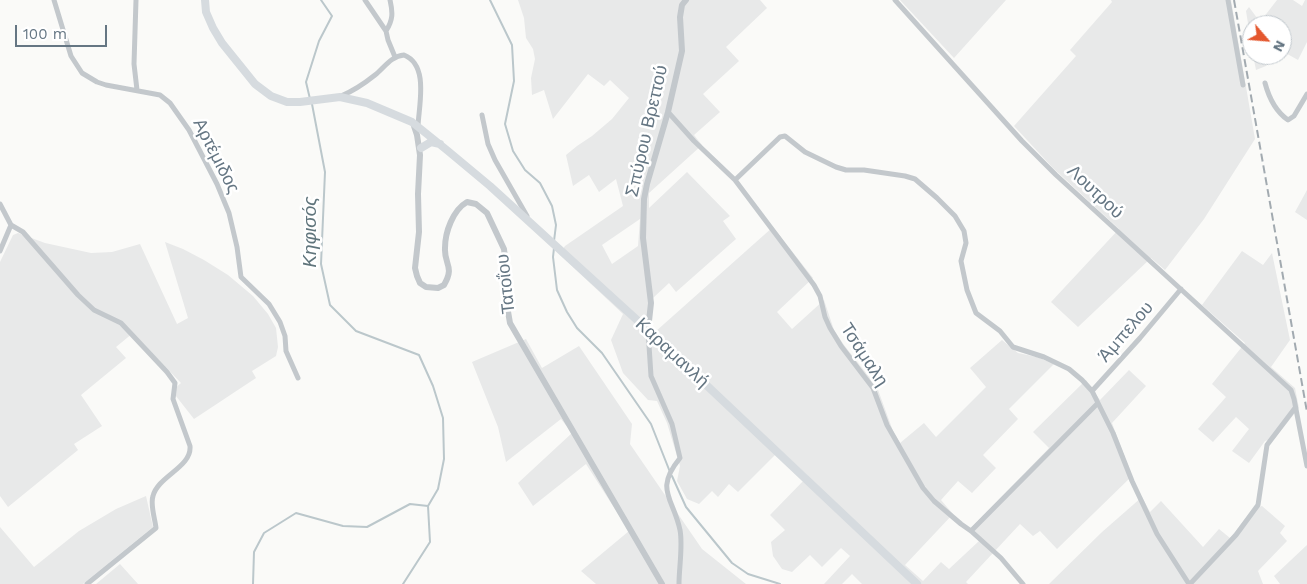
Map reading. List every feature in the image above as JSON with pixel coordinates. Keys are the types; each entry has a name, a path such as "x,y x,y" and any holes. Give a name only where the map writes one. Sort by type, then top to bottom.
{"main road":[{"path":"205,0 206,12 217,35 255,84 276,98 287,102 300,102 340,97 379,107 417,125"},
{"name":"Καραμανλή","path":"417,125 490,186 648,330 918,584"},
{"path":"422,148 431,142 441,145"}],"street":[{"name":"Αρτέμιδος","path":"54,0 71,56 82,72 89,78 101,83 160,95 175,109 189,130 218,184 226,205 237,247 241,278 269,304 280,322 285,336 286,351 298,378"},
{"path":"136,0 134,64 137,90"},
{"path":"365,0 386,31 395,57"},
{"path":"386,31 391,23 393,14 390,0"},
{"name":"Σπύρου Βρεττού","path":"648,330 650,304 643,238 644,199 668,112 682,50 680,16 682,5 686,0"},
{"name":"Λουτρού","path":"895,0 1022,141 1056,175 1291,390 1295,408"},
{"path":"1228,0 1244,85"},
{"path":"340,97 356,89 395,57 404,55 415,62 420,77 417,125"},
{"path":"1265,83 1270,101 1288,120 1294,116 1307,94"},
{"name":"Τσάμαλη","path":"668,112 694,142 735,180 818,290 830,328 841,346 873,388 887,425 914,475 934,500 1001,558 1024,584"},
{"path":"482,115 488,144 495,160 529,221"},
{"name":"Τατοΐου","path":"417,125 422,148 419,161"},
{"name":"Τατοΐου","path":"417,125 419,147 419,232 415,268 420,283 426,288 433,289 444,285 450,272 445,247 453,218 457,210 467,202 482,207 494,224 504,249 506,300 510,323 662,584"},
{"path":"735,180 780,137 785,136 805,152 836,167 846,170 864,170 905,176 920,182 955,216 964,232 966,243 961,261 963,275 971,305 976,313 1000,331 1013,347 1044,357 1069,369 1092,392 1113,433 1132,481 1157,534 1189,584 1236,535 1258,505 1267,446 1295,408"},
{"path":"0,204 11,225 23,232 88,305 94,310 121,323 168,372 175,383 173,399 190,446 190,453 185,461 156,487 152,498 156,528 87,584"},
{"path":"0,251 11,225"},
{"name":"Άμπελου","path":"1092,392 1181,289"},
{"path":"648,330 651,376 672,424 680,458 672,468 666,486 680,530 678,584"},
{"path":"971,531 1098,403"},
{"path":"1295,408 1307,466"}],"shaded area":[{"path":"518,0 760,0 767,8 726,47 739,61 703,94 720,112 694,135 702,145 649,193 649,208 687,172 730,216 723,221 736,239 676,292 669,283 652,299 650,327 655,332 773,227 813,278 777,312 792,329 824,300 834,330 877,387 893,431 900,443 924,423 936,437 986,387 970,368 1002,340 1018,353 1037,357 1054,364 1009,409 1018,419 983,455 996,468 972,493 958,481 941,500 953,514 905,565 923,581 941,562 949,569 979,541 968,531 1049,448 1033,432 1086,380 1100,400 1129,370 1146,386 1112,423 1132,476 1057,549 1040,531 1033,536 1020,524 966,582 968,584 862,584 852,574 842,584 824,584 850,556 841,548 822,567 810,555 792,572 782,569 773,556 771,542 785,530 770,515 808,476 780,450 738,492 729,484 718,497 712,491 699,504 687,499 677,481 680,466 667,423 657,401 648,400 623,373 611,340 623,314 559,254 565,246 623,206 616,179 599,192 589,175 573,186 566,155 612,119 629,98 610,80 604,86 588,74 553,119 544,90 532,95 531,78 535,59 533,49 526,38 524,18","holes":["640,219 638,246 612,264 602,245"]},
{"path":"900,0 1006,0 954,58"},
{"path":"1111,0 1231,0 1255,139 1204,219 1165,270 1151,258 1078,327 1051,302 1119,229 1053,168 1014,126 1076,56 1070,50 1112,2"},
{"path":"1277,0 1293,0 1302,6 1305,0 1307,0 1307,42 1298,60 1292,57 1292,15 1265,15"},
{"path":"1249,7 1255,15 1247,15 1246,11"},
{"path":"1255,65 1267,65 1266,66 1256,70"},
{"path":"1307,190 1307,220 1295,212"},
{"path":"18,233 45,243 91,253 112,252 140,244 177,324 188,318 165,242 183,249 228,275 253,296 268,314 276,328 278,347 276,356 252,371 256,378 194,419 172,391 181,383 133,333 116,347 126,358 81,395 102,426 74,444 78,450 8,507 0,496 0,262 13,235"},
{"path":"1242,251 1263,265 1272,253 1290,340 1271,367 1295,388 1299,408 1275,438 1265,441 1249,463 1232,451 1249,429 1236,417 1213,442 1198,429 1226,397 1212,384 1245,343 1202,305"},
{"path":"526,339 542,368 579,346 632,424 630,444 702,549 746,584 596,584 581,571 629,531 586,464 533,506 518,483 572,433 561,419 506,462 498,427 472,362"},
{"path":"146,496 153,527 83,584 0,584 0,527 34,567 79,531 116,509"},
{"path":"1142,497 1150,512 1161,501 1203,547 1219,529 1230,538 1253,509 1262,506 1285,526 1280,533 1287,541 1258,571 1263,584 1049,584 1102,532"},
{"path":"1307,545 1307,584 1280,584 1274,576"},
{"path":"120,564 138,584 96,584"}],"waterway":[{"name":"Κηφισός","path":"310,99 306,82 319,41 332,16 321,0"},
{"path":"490,0 512,45 514,81 505,124 513,151 525,170 540,183 552,206 556,225 554,241"},
{"name":"Κηφισός","path":"312,104 325,172 321,264 330,305 356,331 419,355 433,386 443,418 444,459 438,489 428,506 430,542 403,584"},
{"path":"554,248 553,257 557,290 567,312 577,328 602,353 651,424 670,472"},
{"path":"672,476 686,507 732,563 748,574 780,584"},
{"path":"253,584 254,552 264,533 296,513 343,526 367,527 410,504 428,506"}],"railway":[{"path":"1234,0 1307,412"}]}
